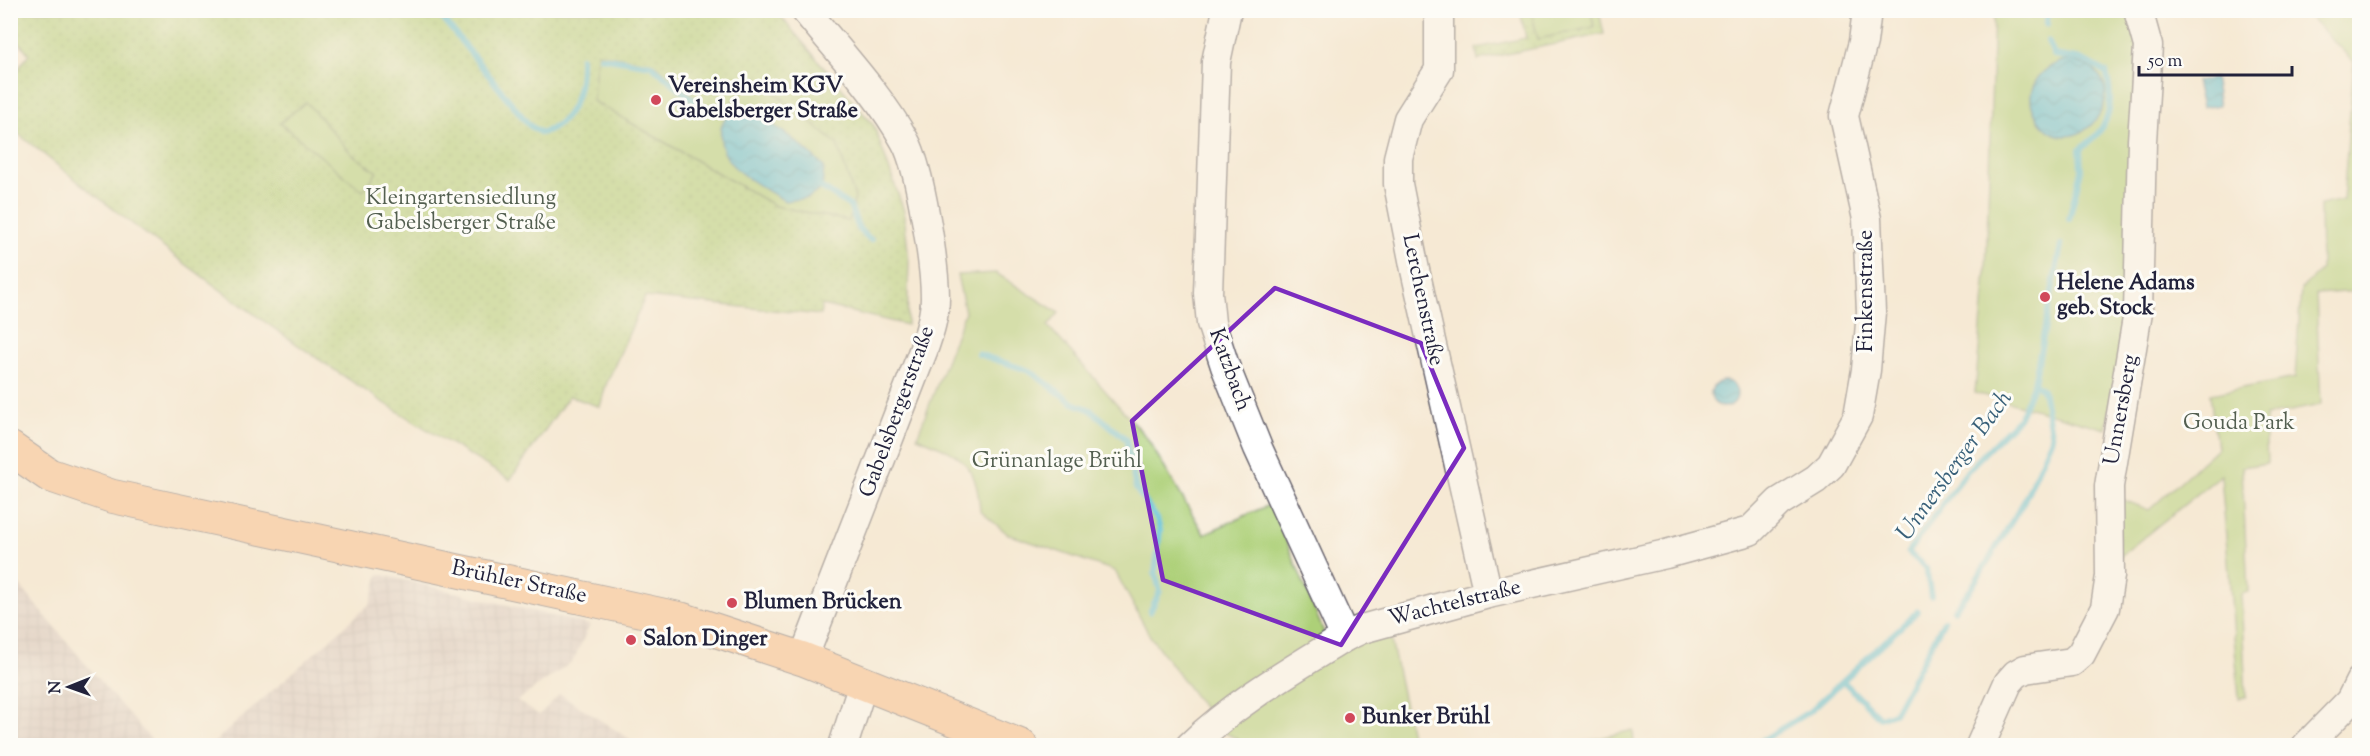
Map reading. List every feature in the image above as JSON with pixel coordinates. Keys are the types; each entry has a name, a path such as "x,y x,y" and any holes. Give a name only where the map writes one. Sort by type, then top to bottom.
{"main road":[{"name":"Brühler Straße","path":"10,448 49,475 111,496 681,619 802,659 1021,746"}],"street":[{"name":"Gabelsbergerstraße","path":"802,659 919,362 932,324 935,298 922,202 909,148 875,97 805,10"},
{"name":"Katzbach","path":"1227,10 1216,73 1208,293 1211,321 1219,351 1250,428 1345,637"},
{"name":"Lerchenstraße","path":"1439,10 1439,70 1408,119 1398,158 1398,184 1415,270 1488,594"},
{"name":"Finkenstraße","path":"1750,531 1779,502 1823,473 1840,450 1858,416 1870,323 1870,271 1867,219 1844,116 1863,42 1867,10"},
{"name":"Unnersberg","path":"1980,746 2008,683 2016,674 2025,669 2072,662 2081,654 2105,608 2110,576 2109,486 2138,312 2141,153 2148,46 2138,10"},
{"name":"Wachtelstraße","path":"1190,746 1214,724 1245,701 1345,637 1381,621 1666,554 1750,531"},
{"path":"2306,746 2349,701 2360,681"},
{"path":"843,746 863,684"}],"highlighted area":[{"path":"1275,288 1421,343 1464,448 1341,645 1163,580 1132,421"}],"shaded area":[{"path":"379,574 590,625 573,661 517,701 539,715 560,694 639,745 211,745 370,604"},
{"path":"11,575 111,694 156,745 11,745"}],"green space":[{"name":"Kleingartensiedlung Gabelsberger Straße","path":"10,11 776,11 874,126 904,211 909,262 907,325 822,305 820,315 645,297 606,385 600,407 569,396 510,480 378,399 270,326 139,229 11,128 11,79 29,54 11,32"},
{"path":"1520,11 1599,11 1604,34 1478,60 1476,48 1526,38"},
{"path":"1531,11 1591,11 1594,27 1538,39"},
{"path":"1994,11 2129,11 2138,44 2130,310 2106,429 1975,393 1986,272"},
{"name":"Gouda Park","path":"2304,11 2359,11 2359,291 2316,294 2321,405 2265,416 2267,463 2242,467 2248,592 2241,594 2246,697 2239,698 2221,475 2118,558 2119,498 2149,510 2217,448 2210,394 2295,378 2301,289 2321,270 2320,205 2343,200 2354,62"},
{"path":"597,53 653,63 717,116 757,78 837,144 855,198 849,221 775,206 593,101"},
{"path":"306,102 352,154 377,172 363,191 280,123"},
{"name":"Grünanlage Brühl","path":"996,273 1059,313 1048,326 1147,438 1204,534 1271,504 1325,635 1390,635 1413,745 1248,745 1220,730 1150,636 1115,571 1008,534 980,511 975,481 970,470 955,455 917,437 965,312 957,275"},
{"path":"1633,730 1634,745 1571,745"}],"water":[{"path":"2067,60 2091,68 2103,82 2105,99 2099,115 2087,129 2071,136 2054,133 2038,119 2031,99 2032,90 2041,74 2057,63"},
{"path":"2214,78 2219,105 2202,108 2196,81"},
{"path":"745,110 767,121 787,135 824,167 822,188 808,198 785,201 751,181 732,164 721,143 721,129 729,115"},
{"path":"1724,381 1733,385 1737,394 1733,403 1724,407 1715,403 1711,394 1715,385"}],"waterway":[{"path":"436,10 529,125 541,133 561,122 574,103 580,81 581,58"},
{"name":"Unnersberger Bach","path":"2047,10 2047,24"},
{"name":"Unnersberger Bach","path":"2048,41 2054,55 2083,60 2106,72 2109,84 2110,106 2104,125 2080,149 2081,170 2069,219"},
{"path":"601,57 651,65 708,112"},
{"path":"816,184 850,206 859,229 871,240"},
{"name":"Unnersberger Bach","path":"1931,596 1926,568 1908,552 1968,470 2020,417 2034,383 2061,245"},
{"path":"978,354 1030,371 1073,403 1091,410 1126,439 1136,489 1157,519 1160,530 1155,572 1160,591 1150,612"},
{"path":"1954,610 1972,587 2023,503 2052,438 2043,390 2034,383"},
{"name":"Unnersberger Bach","path":"1753,746 1810,711 1918,611"},
{"path":"1843,681 1880,718 1894,713 1944,621"}],"place":[{"name":"Vereinsheim KGV Gabelsberger Straße","path":"656,100"},
{"name":"Helene Adams geb. Stock","path":"2045,297"},
{"name":"Blumen Brücken","path":"732,603"},
{"name":"Salon Dinger","path":"631,640"},
{"name":"Bunker Brühl","path":"1350,718"}]}
